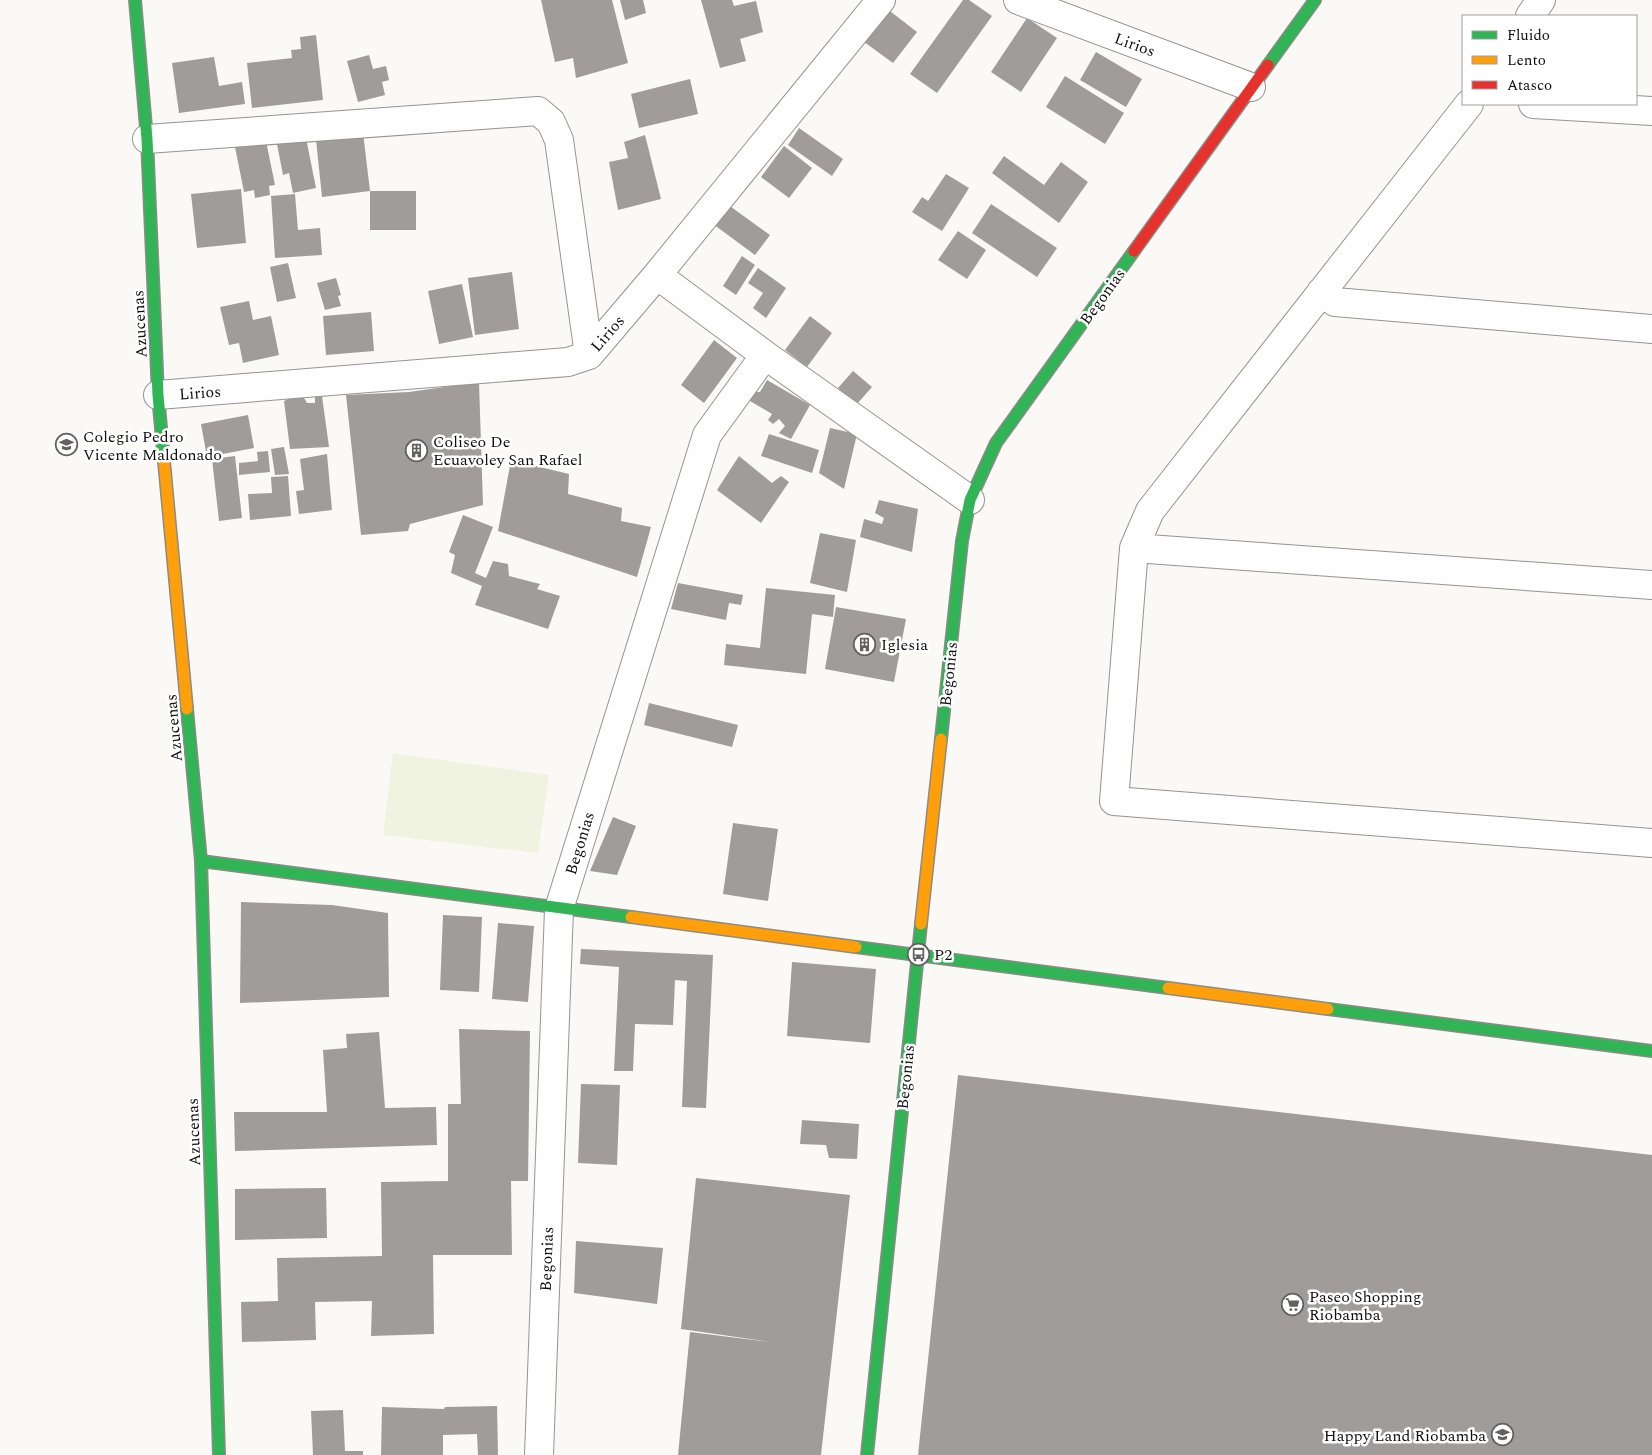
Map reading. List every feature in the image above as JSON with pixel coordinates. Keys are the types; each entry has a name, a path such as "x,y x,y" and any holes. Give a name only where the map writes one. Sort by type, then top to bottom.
{"street":[{"name":"Azucenas","path":"135,0 147,139 158,395 201,861 219,1455"},
{"name":"Lirios","path":"158,395 568,362 589,355 658,275 881,0"},
{"name":"Lirios","path":"1018,0 1251,87"},
{"name":"Begonias","path":"867,1455 962,541 970,500 996,443 1315,0"},
{"path":"1531,15 1541,0"},
{"path":"1468,105 1150,511 1134,548 1114,801 1652,843"},
{"path":"1550,105 1652,111"},
{"path":"147,139 538,111 551,122 559,140 589,355"},
{"path":"658,275 765,355 970,500"},
{"path":"1321,292 1335,302 1652,329"},
{"name":"Begonias","path":"539,1455 559,909 707,435 765,355"},
{"path":"1134,548 1652,585"},
{"path":"201,861 1652,1051"}],"green space":[{"path":"393,753 549,775 538,853 383,835"}],"building":[{"path":"541,0 612,0 628,63 576,78 573,58 555,62"},
{"path":"620,0 643,0 646,13 625,20"},
{"path":"701,0 732,0 734,6 756,1 763,32 740,39 746,61 720,68"},
{"path":"963,0 969,0 992,16 937,93 910,74"},
{"path":"886,8 917,32 893,63 860,39"},
{"path":"1027,18 1057,38 1021,92 991,72"},
{"path":"316,35 323,100 252,108 247,63 292,58 291,50 301,49 300,37"},
{"path":"1096,52 1142,79 1126,107 1080,80"},
{"path":"369,55 373,69 386,66 389,80 382,82 385,95 358,102 347,61"},
{"path":"214,57 219,86 242,82 245,104 179,113 172,63"},
{"path":"1065,76 1124,113 1105,144 1046,107"},
{"path":"690,79 698,114 639,128 631,94"},
{"path":"362,124 370,191 322,197 315,130"},
{"path":"799,128 843,159 832,176 788,145"},
{"path":"305,133 316,188 293,193 289,173 283,175 276,139"},
{"path":"645,135 661,199 618,210 609,162 628,158 624,142"},
{"path":"266,141 275,185 269,186 270,195 255,198 254,190 244,192 235,147"},
{"path":"784,146 812,168 789,198 761,177"},
{"path":"1004,156 1044,185 1061,162 1088,182 1059,223 992,173"},
{"path":"946,174 969,188 942,231 912,212 922,197 928,201"},
{"path":"241,189 246,243 197,248 191,194"},
{"path":"370,191 416,191 416,230 370,230"},
{"path":"295,194 298,230 320,228 322,255 275,258 271,196"},
{"path":"727,204 770,235 755,255 713,224"},
{"path":"991,204 1057,248 1037,277 972,233"},
{"path":"958,231 986,250 967,279 938,260"},
{"path":"742,256 755,265 736,295 723,286"},
{"path":"288,263 296,298 277,302 270,267"},
{"path":"758,268 786,288 766,318 753,308 763,293 748,283"},
{"path":"512,272 519,329 475,335 468,278"},
{"path":"336,278 341,295 338,296 341,306 325,310 317,283"},
{"path":"462,284 473,337 439,344 428,291"},
{"path":"249,301 253,320 271,316 279,355 243,363 239,343 229,345 220,307"},
{"path":"371,312 374,351 326,355 323,316"},
{"path":"810,316 832,333 807,367 785,350"},
{"path":"714,340 737,358 704,403 681,385"},
{"path":"853,371 872,387 857,404 838,388"},
{"path":"767,380 810,405 791,439 779,433 785,426 779,419 773,424 768,420 772,414 750,401 753,392 760,392"},
{"name":"Coliseo De Ecuavoley San Rafael","path":"479,382 483,505 410,524 408,531 361,535 346,395 409,392"},
{"path":"301,393 307,403 315,403 315,397 322,396 329,447 290,449 284,401"},
{"path":"248,415 254,448 207,457 201,424"},
{"path":"830,428 857,434 844,489 819,473"},
{"path":"769,434 819,450 812,473 761,456"},
{"path":"284,447 289,474 275,475 271,449"},
{"path":"268,451 270,472 239,475 239,463 258,461 257,452"},
{"path":"327,454 332,510 299,514 296,491 304,490 300,459"},
{"path":"235,456 242,518 219,521 212,459"},
{"path":"739,456 772,483 781,476 789,482 761,523 717,490"},
{"path":"511,460 569,474 568,494 622,508 621,521 651,527 637,577 498,531"},
{"path":"288,476 291,516 250,520 248,494 272,493 271,477"},
{"path":"879,500 918,509 912,552 860,537 864,519 882,524 884,518 875,513"},
{"path":"463,515 493,527 475,573 486,578 493,561 508,564 509,576 540,584 537,589 560,596 548,629 475,605 482,586 451,573 455,555 449,552"},
{"path":"820,533 856,540 847,592 810,583"},
{"path":"678,583 743,595 741,605 729,603 726,620 671,609"},
{"path":"766,588 835,595 833,617 812,614 806,674 724,665 726,644 760,648"},
{"name":"Iglesia","path":"836,607 906,619 894,682 825,669"},
{"path":"649,703 738,725 732,747 644,725"},
{"path":"613,817 636,826 617,875 590,871"},
{"path":"733,823 778,829 768,901 723,894"},
{"path":"241,902 332,905 388,913 389,997 240,1003"},
{"path":"443,915 482,917 479,992 440,990"},
{"path":"498,923 534,926 528,1002 492,999"},
{"path":"581,949 713,955 706,1108 682,1107 687,981 675,980 673,1025 635,1024 633,1071 614,1071 619,967 580,964"},
{"path":"792,962 876,969 870,1043 787,1036"},
{"path":"459,1029 530,1031 528,1181 511,1181 512,1255 433,1255 434,1334 371,1336 372,1301 315,1302 316,1340 242,1342 241,1302 278,1301 277,1258 382,1256 381,1182 448,1181 448,1104 461,1104"},
{"path":"379,1032 385,1108 436,1107 437,1145 235,1151 234,1112 327,1112 323,1050 347,1048 346,1034"},
{"name":"Paseo Shopping Riobamba","path":"958,1075 1652,1155 1652,1455 918,1455"},
{"path":"581,1084 620,1085 617,1165 578,1163"},
{"path":"802,1120 859,1124 857,1159 829,1158 826,1145 800,1144"},
{"path":"696,1178 850,1195 821,1455 678,1455 690,1332 771,1342 681,1329"},
{"path":"326,1188 327,1238 235,1240 235,1189"},
{"path":"576,1241 663,1248 657,1304 574,1293"},
{"path":"497,1406 498,1455 478,1455 477,1434 443,1435 443,1455 381,1455 382,1407 444,1409 445,1407"},
{"path":"343,1410 345,1451 363,1451 363,1455 313,1455 311,1411"}],"traffic: fast":[{"path":"135,0 147,139 158,395 164,461"},
{"path":"1268,65 1315,0"},
{"path":"941,739 962,541 970,500 996,443 1134,251"},
{"path":"187,709 201,861 219,1455"},
{"path":"201,861 631,917"},
{"path":"867,1455 921,924"},
{"path":"856,947 1168,988"},
{"path":"1328,1009 1652,1051"}],"traffic: slow":[{"path":"164,461 187,709"},
{"path":"921,924 941,739"},
{"path":"631,917 856,947"},
{"path":"1168,988 1328,1009"}],"traffic: jam":[{"path":"1134,251 1268,65"}],"place":[{"name":"Colegio Pedro Vicente Maldonado","path":"67,445"},
{"name":"Coliseo De Ecuavoley San Rafael","path":"417,450"},
{"name":"Iglesia","path":"865,644"},
{"name":"P2","path":"918,954"},
{"name":"Paseo Shopping Riobamba","path":"1293,1305"},
{"name":"Happy Land Riobamba","path":"1502,1435"}]}
